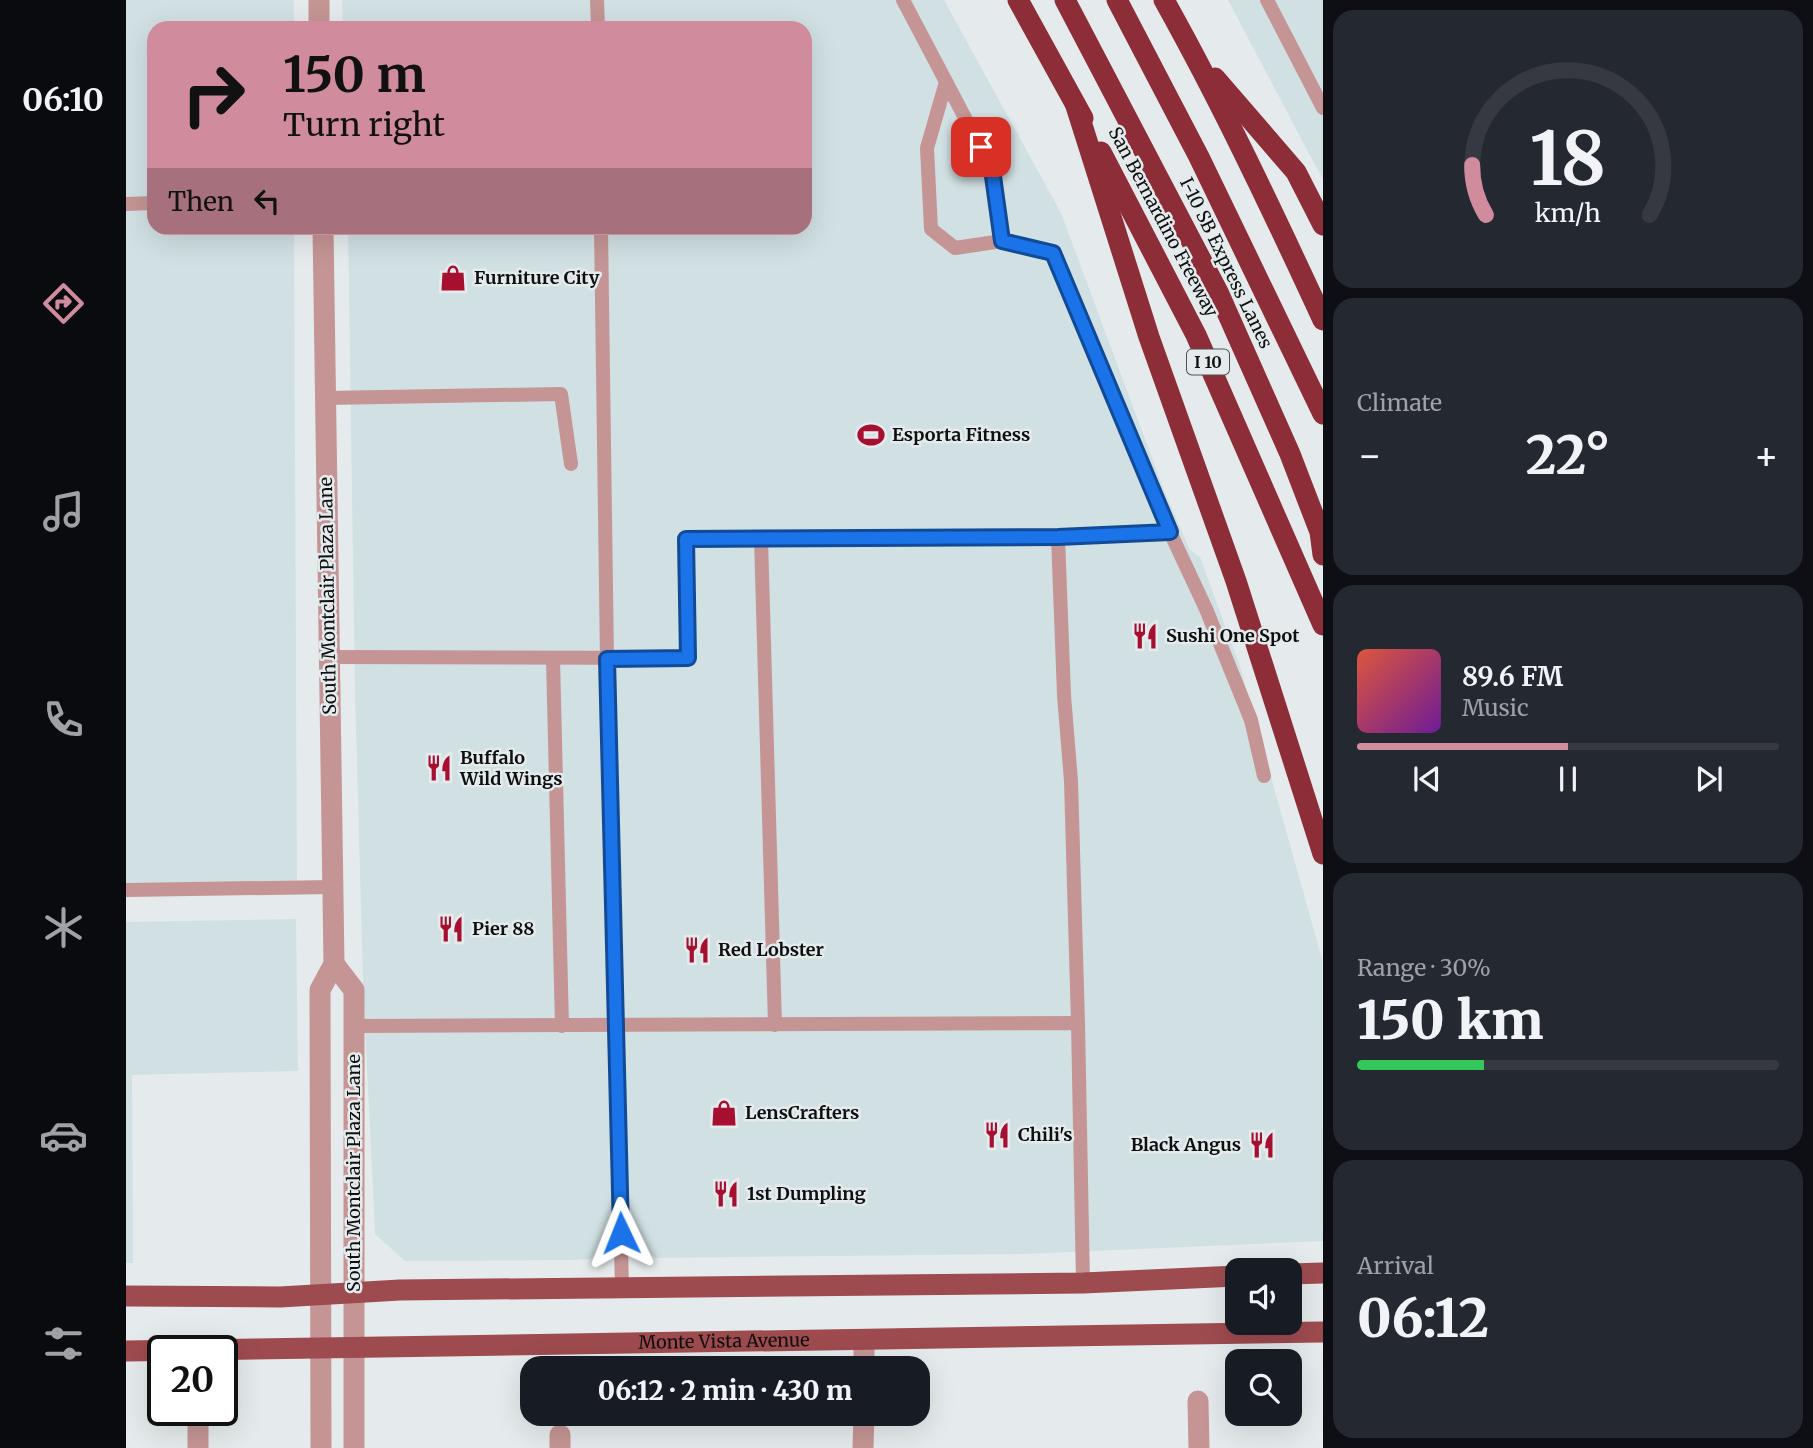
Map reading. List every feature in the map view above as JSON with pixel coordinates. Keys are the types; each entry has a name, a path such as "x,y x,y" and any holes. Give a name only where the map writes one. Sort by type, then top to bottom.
{"highway":[{"name":"San Bernardino Freeway","path":"1018,0 1196,335 1323,625"},
{"name":"I-10 SB Express Lanes","path":"1065,0 1218,292 1290,454 1320,533 1323,555"},
{"name":"I-10 SB Express Lanes","path":"1117,0 1199,157 1323,414"},
{"path":"1164,0 1268,201 1323,320"},
{"path":"1193,52 1296,172 1323,225"},
{"path":"1076,106 1149,337 1236,581 1323,854"}],"main road":[{"path":"1302,1274 1323,1273"},
{"path":"126,1297 280,1297 400,1290 1083,1283 1225,1277"},
{"name":"Monte Vista Avenue","path":"126,1351 1323,1332"}],"street":[{"path":"319,0 319,21"},
{"name":"South Montclair Plaza Lane","path":"320,1448 320,990 334,964 323,235"},
{"name":"South Montclair Plaza Lane","path":"334,964 354,990 354,1448"},
{"path":"864,1341 864,1356"},
{"path":"1198,1401 1199,1448"},
{"path":"198,1426 198,1448"},
{"path":"863,1448 864,1426"}],"lane":[{"path":"597,0 598,21"},
{"path":"903,0 992,169 1002,241"},
{"path":"1267,0 1323,107"},
{"path":"946,82 927,148 931,229 955,248 1002,241 1053,253 1251,720 1264,776"},
{"path":"126,204 147,203"},
{"path":"601,235 607,659 622,1288"},
{"path":"325,398 561,394 571,464"},
{"path":"329,657 688,658 686,539 1058,537 1170,532"},
{"path":"1058,537 1064,695 1071,781 1079,1023 1083,1283"},
{"path":"761,538 775,1025"},
{"path":"553,659 562,1026"},
{"path":"126,890 333,887"},
{"path":"354,1026 1079,1023"}],"shaded area":[{"path":"126,0 294,0 294,21 147,21 147,235 294,235 297,885 126,888"},
{"path":"342,0 944,0 1061,213 1164,490 1190,550 1200,557 1240,666 1322,959 1323,1241 1026,1254 655,1258 647,1249 599,1251 590,1259 573,1260 405,1261 375,1234 363,981 355,693 348,235 812,235 812,21 343,21"},
{"path":"1228,0 1323,0 1323,179 1315,165"},
{"path":"296,919 298,1071 132,1075 133,1263 126,1263 126,922"}],"place":[{"name":"Furniture City","path":"453,278"},
{"name":"Esporta Fitness","path":"871,435"},
{"name":"Sushi One Spot","path":"1145,636"},
{"name":"Buffalo Wild Wings","path":"439,768"},
{"name":"Pier 88","path":"451,929"},
{"name":"Red Lobster","path":"697,950"},
{"name":"LensCrafters","path":"724,1113"},
{"name":"Chili's","path":"997,1135"},
{"name":"Black Angus","path":"1262,1145"},
{"name":"1st Dumpling","path":"726,1194"}],"route":[{"path":"621,1233 607,659 688,658 686,539 1058,537 1170,532 1053,253 1002,241 992,169 981,147"}]}
